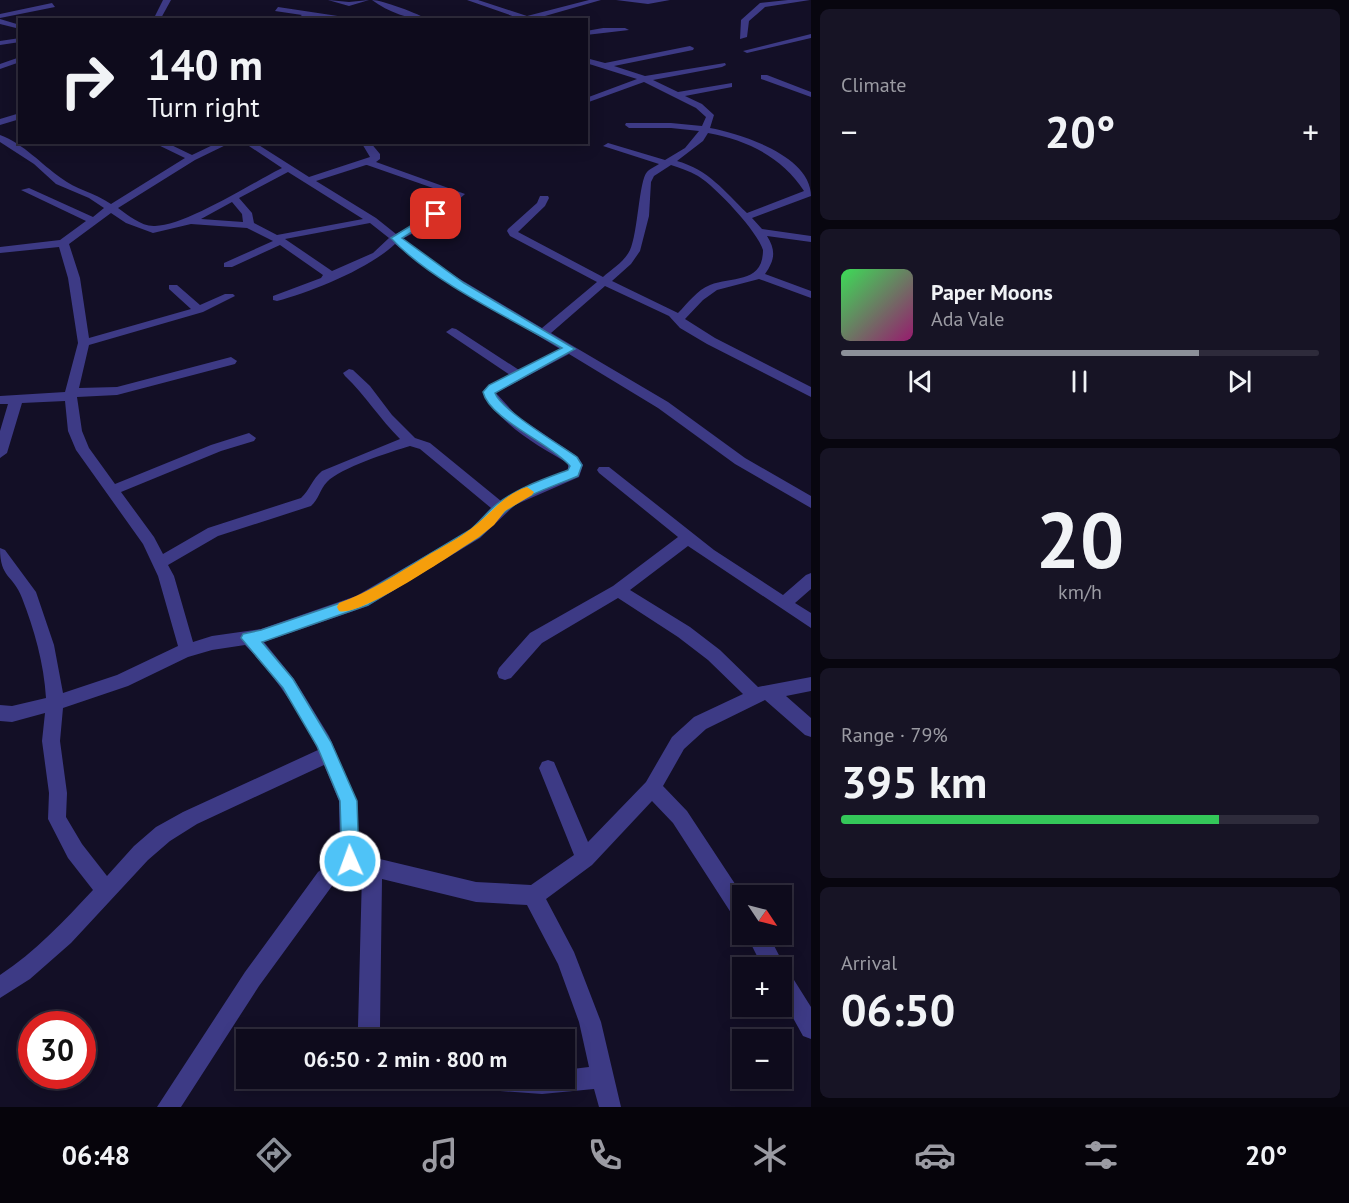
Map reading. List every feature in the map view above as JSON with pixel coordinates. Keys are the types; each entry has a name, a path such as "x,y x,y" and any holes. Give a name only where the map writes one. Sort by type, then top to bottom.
{"street":[{"path":"0,16 53,5 42,0"},
{"path":"157,18 167,0"},
{"path":"332,0 349,4 365,0"},
{"path":"376,0 392,9 420,18"},
{"path":"471,0 524,18"},
{"path":"620,0 666,0 669,11"},
{"path":"743,37 745,20 763,5 806,0 810,3"},
{"path":"531,18 601,2"},
{"path":"278,9 337,18"},
{"path":"301,18 310,14"},
{"path":"0,21 17,27"},
{"path":"588,33 625,30"},
{"path":"747,51 810,36"},
{"path":"0,44 18,40"},
{"path":"603,66 690,48"},
{"path":"0,67 18,60"},
{"path":"544,333 627,262 635,251 644,216 646,182 650,174 688,150 705,130 711,117 708,112 645,79 588,61"},
{"path":"588,99 645,79 722,65"},
{"path":"0,67 15,72"},
{"path":"764,77 810,95"},
{"path":"676,95 729,85"},
{"path":"0,122 18,117"},
{"path":"629,125 705,130 731,135 776,156 795,170 809,192 770,209 745,216"},
{"path":"0,138 37,162 59,182 111,207 130,221 153,230 191,220 288,168"},
{"path":"160,144 192,158"},
{"path":"0,250 63,243 111,207 192,158 224,144"},
{"path":"250,144 372,220 429,265 663,405 776,484 810,503"},
{"path":"308,180 370,163 377,156 368,144"},
{"path":"608,146 699,170 745,216 769,249 770,258 759,275 706,292 679,320"},
{"path":"277,298 377,255 395,238 427,222 460,194 370,163"},
{"path":"26,190 94,221"},
{"path":"234,198 247,213 249,225"},
{"path":"544,198 541,204 512,231 514,234 604,282 641,298 711,341 810,393"},
{"path":"191,220 249,225 279,239 329,276"},
{"path":"228,265 279,239 372,220"},
{"path":"757,231 810,239"},
{"path":"63,243 74,278 84,343 71,394 75,431 83,450 148,541 169,585 188,650"},
{"path":"759,275 810,295"},
{"path":"173,287 199,310"},
{"path":"84,343 199,310 229,296"},
{"path":"452,332 519,375"},
{"path":"0,712 12,714 55,703 122,681 153,664 188,650 212,643 261,636 363,601 475,534 490,521 500,508 525,493 574,472 576,465 573,460 507,414 490,398 489,392 570,349"},
{"path":"0,400 117,391 231,361"},
{"path":"349,373 366,389 387,418 410,441 425,446 500,508"},
{"path":"0,453 16,399"},
{"path":"111,490 216,448 249,438"},
{"path":"159,563 213,532 306,502 314,496 320,479 333,471 410,441"},
{"path":"604,470 688,538 810,622"},
{"path":"505,673 536,638 618,590 688,538"},
{"path":"0,554 28,592 46,645 55,703 51,741 58,793 57,819 75,851 106,891"},
{"path":"784,604 810,579"},
{"path":"618,590 684,632 810,729"},
{"path":"249,638 267,656 288,684 328,754 348,801 350,861"},
{"path":"168,1107 252,979 325,879 350,861 476,892 533,895 555,882 585,858 652,788 678,743 700,723 763,694 810,684"},
{"path":"0,987 23,972 64,936 163,834 190,818 328,754"},
{"path":"548,768 585,858"},
{"path":"652,788 680,817 732,897"},
{"path":"369,1029 372,865"},
{"path":"533,895 567,959 590,1022 610,1107"},
{"path":"792,996 810,1028"},
{"path":"575,1080 603,1077"}],"slow traffic":[{"path":"344,607 363,601 475,534 490,521 500,508 527,492"}],"route":[{"path":"350,861 348,801 323,742 288,684 267,656 249,638 261,636 363,601 475,534 490,521 500,508 525,493 574,472 576,465 573,460 554,449 507,414 490,398 489,392 570,349 429,265 395,238 427,222 436,214"}]}
